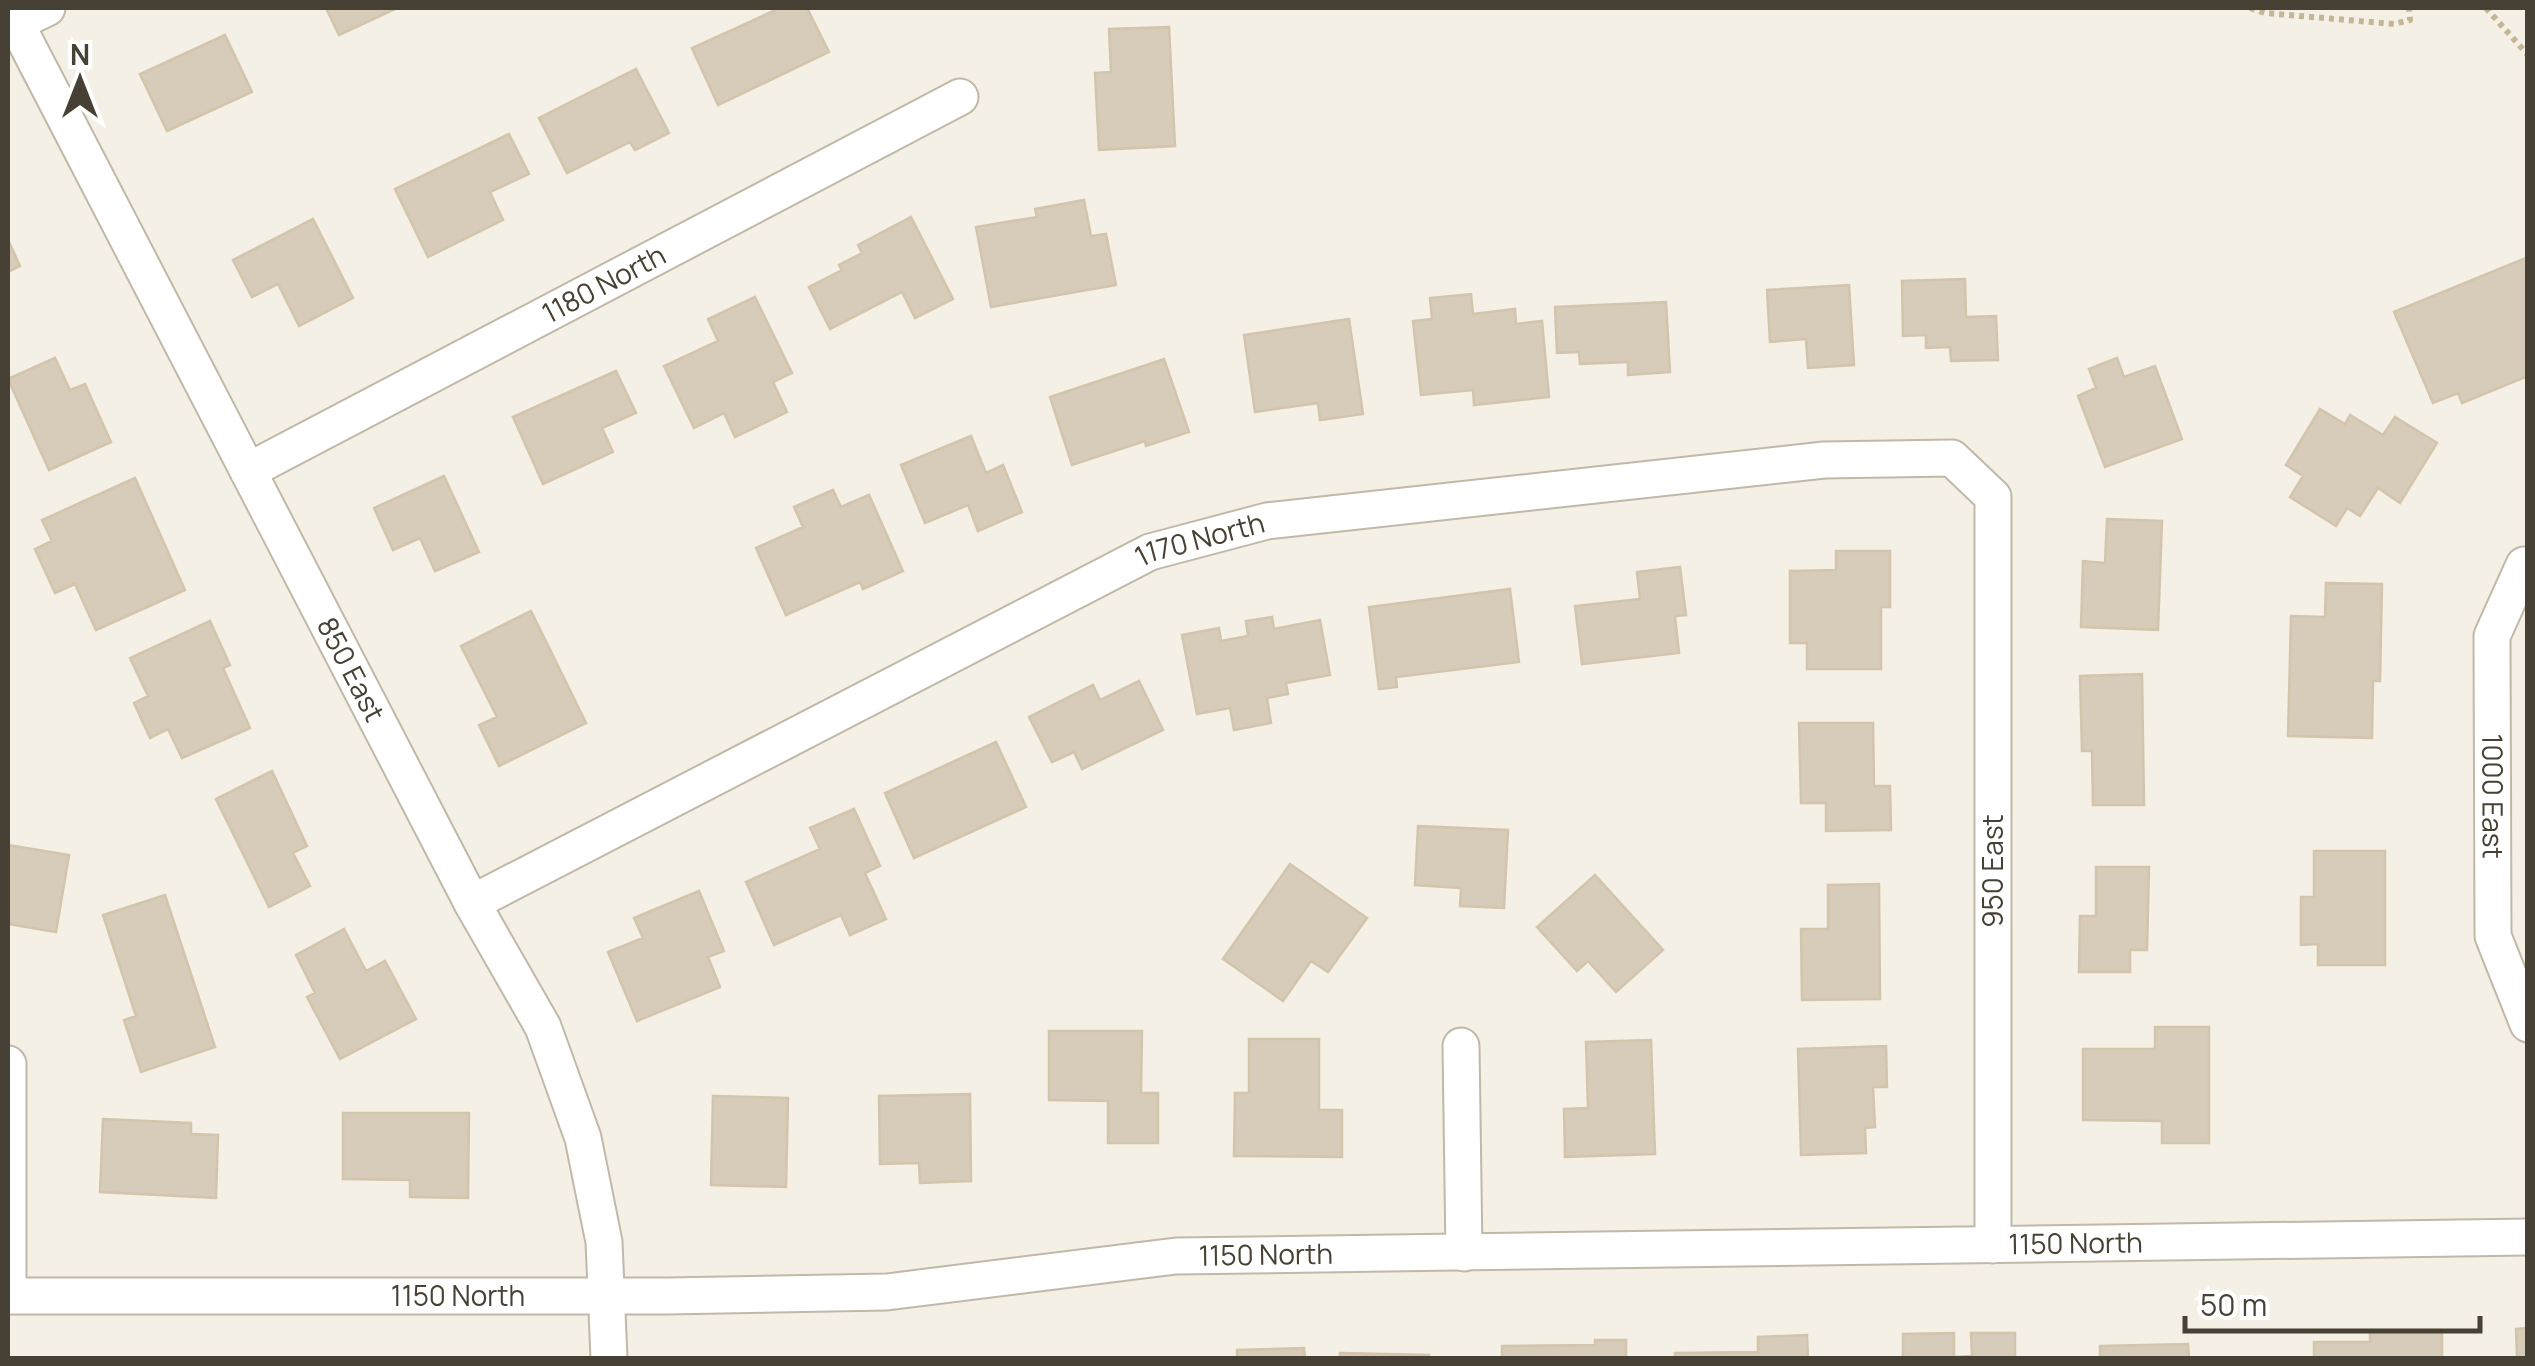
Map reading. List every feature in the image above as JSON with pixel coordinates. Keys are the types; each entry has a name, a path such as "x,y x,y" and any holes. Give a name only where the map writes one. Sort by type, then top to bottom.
{"street":[{"name":"850 East","path":"24,13 248,470 472,902 543,1026 583,1138 604,1242 608,1358"},
{"name":"1180 North","path":"248,470 960,97"},
{"name":"1170 North","path":"472,902 1150,552 1267,521 1824,460 1952,458 1993,497"},
{"name":"950 East","path":"1993,497 1993,1244"},
{"name":"1000 East","path":"2524,565 2492,636 2493,936 2528,1024"},
{"path":"1460,1046 1464,1253"},
{"path":"8,1064 8,1296"},
{"name":"1150 North","path":"8,1296 887,1292 1176,1256 2528,1237"}],"path":[{"path":"2250,8 2265,13 2394,24 2410,20 2410,8"},
{"path":"2486,8 2528,54"}],"building":[{"path":"326,8 397,8 339,35"},
{"path":"780,8 807,8 829,52 718,105 692,48"},
{"path":"1169,27 1175,146 1099,150 1095,73 1111,72 1109,29"},
{"path":"225,35 252,92 167,131 140,74"},
{"path":"636,69 669,133 635,150 630,142 567,173 539,118"},
{"path":"509,134 529,174 490,192 503,220 428,257 395,189"},
{"path":"1084,200 1091,236 1106,234 1116,285 991,307 976,227 1037,217 1035,209"},
{"path":"911,217 953,299 915,318 902,292 830,329 809,287 842,270 839,265 862,253 858,245"},
{"path":"313,219 353,298 299,326 278,284 252,297 233,260"},
{"path":"8,240 20,266 8,272"},
{"path":"2528,257 2528,376 2462,403 2458,393 2433,403 2394,312"},
{"path":"1965,279 1966,317 1996,316 1998,360 1951,361 1950,347 1926,348 1926,335 1903,336 1902,281"},
{"path":"1849,285 1854,365 1808,368 1806,339 1770,342 1767,290"},
{"path":"1471,294 1473,314 1515,309 1516,324 1542,321 1549,397 1474,405 1473,390 1421,395 1413,321 1432,319 1430,298"},
{"path":"755,297 792,373 773,382 787,412 735,437 724,413 694,428 664,366 718,341 708,319"},
{"path":"1666,302 1670,372 1628,375 1628,362 1580,364 1579,352 1557,353 1555,307"},
{"path":"1349,319 1363,414 1320,420 1318,403 1255,412 1244,335"},
{"path":"55,358 70,390 85,384 111,442 49,470 8,379"},
{"path":"2117,358 2124,377 2155,366 2182,439 2105,467 2078,396 2096,388 2089,369"},
{"path":"1164,359 1189,432 1146,446 1145,441 1072,465 1050,397"},
{"path":"616,371 636,413 602,428 613,452 543,484 513,417"},
{"path":"2320,409 2345,424 2350,415 2383,435 2395,417 2437,443 2400,503 2378,488 2360,516 2347,508 2336,526 2290,497 2303,476 2286,465"},
{"path":"971,436 986,473 1003,465 1022,512 978,531 968,505 925,523 901,465"},
{"path":"444,476 479,552 435,571 420,538 393,550 374,508"},
{"path":"135,478 185,590 96,630 75,584 55,593 35,549 52,541 42,520"},
{"path":"833,490 841,507 869,495 903,571 863,589 860,582 786,615 756,548 803,527 794,507"},
{"path":"2107,519 2162,521 2158,630 2081,627 2083,561 2105,563"},
{"path":"1836,551 1890,551 1890,607 1881,607 1881,669 1807,669 1807,643 1790,643 1790,571 1836,570"},
{"path":"1680,567 1686,615 1675,616 1679,653 1582,664 1575,606 1640,599 1637,572"},
{"path":"2326,583 2382,584 2380,681 2373,681 2372,738 2288,736 2291,616 2325,617"},
{"path":"1510,589 1519,662 1396,677 1397,687 1379,689 1369,607"},
{"path":"531,611 586,723 499,766 479,725 497,717 461,646"},
{"path":"1272,617 1274,629 1320,620 1330,675 1286,683 1288,694 1267,698 1271,723 1234,730 1230,708 1197,714 1182,635 1219,628 1221,641 1248,636 1246,621"},
{"path":"210,621 230,665 223,668 250,728 182,758 168,729 150,738 134,703 148,696 130,658"},
{"path":"2142,674 2144,805 2093,805 2092,751 2082,751 2080,676"},
{"path":"1139,681 1163,730 1082,769 1074,752 1052,762 1029,717 1093,685 1100,700"},
{"path":"1799,723 1873,723 1874,786 1890,786 1891,830 1826,831 1826,803 1801,803"},
{"path":"996,742 1026,807 914,858 885,793"},
{"path":"272,771 307,846 293,853 310,886 269,907 216,799"},
{"path":"854,809 880,866 865,873 886,919 850,935 841,915 774,945 746,882 820,849 810,828"},
{"path":"1418,826 1508,830 1504,908 1460,906 1461,888 1415,885"},
{"path":"8,845 69,855 56,932 8,924"},
{"path":"2314,851 2385,851 2385,965 2318,965 2318,944 2301,945 2301,897 2314,897"},
{"path":"1290,864 1367,918 1328,972 1311,961 1283,1001 1223,959"},
{"path":"2096,867 2149,867 2147,950 2130,950 2130,972 2079,972 2080,916 2096,916"},
{"path":"1595,875 1663,950 1616,992 1588,961 1577,971 1537,927"},
{"path":"1879,884 1880,999 1802,1000 1801,929 1828,929 1828,885"},
{"path":"699,891 724,951 708,957 720,987 637,1021 608,952 643,938 634,918"},
{"path":"165,895 215,1047 141,1072 124,1020 136,1016 103,915"},
{"path":"344,929 366,971 385,961 416,1019 340,1059 307,997 315,993 296,955"},
{"path":"2155,1027 2209,1027 2209,1143 2162,1143 2162,1121 2083,1120 2083,1049 2155,1049"},
{"path":"1049,1031 1142,1031 1141,1093 1158,1093 1158,1143 1108,1143 1108,1101 1049,1100"},
{"path":"1249,1039 1319,1039 1319,1110 1342,1110 1342,1157 1234,1156 1235,1093 1249,1093"},
{"path":"1651,1040 1655,1154 1565,1157 1564,1109 1588,1108 1586,1042"},
{"path":"1886,1046 1887,1087 1873,1087 1875,1127 1865,1128 1866,1153 1801,1155 1798,1049"},
{"path":"970,1094 971,1181 920,1183 919,1163 880,1164 879,1096"},
{"path":"713,1096 788,1098 786,1187 711,1185"},
{"path":"343,1113 469,1113 468,1198 410,1197 410,1180 343,1179"},
{"path":"103,1119 191,1123 191,1134 218,1135 216,1198 100,1192"},
{"path":"2528,1328 2528,1358 2517,1358 2516,1329"},
{"path":"2370,1331 2442,1331 2442,1358 2314,1358 2314,1342 2370,1342"},
{"path":"1954,1333 1954,1357 1972,1356 1971,1333 2015,1333 2015,1358 1903,1358 1903,1334"},
{"path":"1807,1335 1808,1358 1675,1358 1675,1353 1758,1352 1758,1337"},
{"path":"1595,1340 1626,1340 1626,1358 1502,1358 1502,1346 1595,1345"},
{"path":"2188,1344 2189,1358 2100,1358 2100,1346"},
{"path":"1304,1348 1305,1358 1237,1358 1237,1350"},
{"path":"1340,1353 1429,1355 1429,1358 1340,1358"}]}
